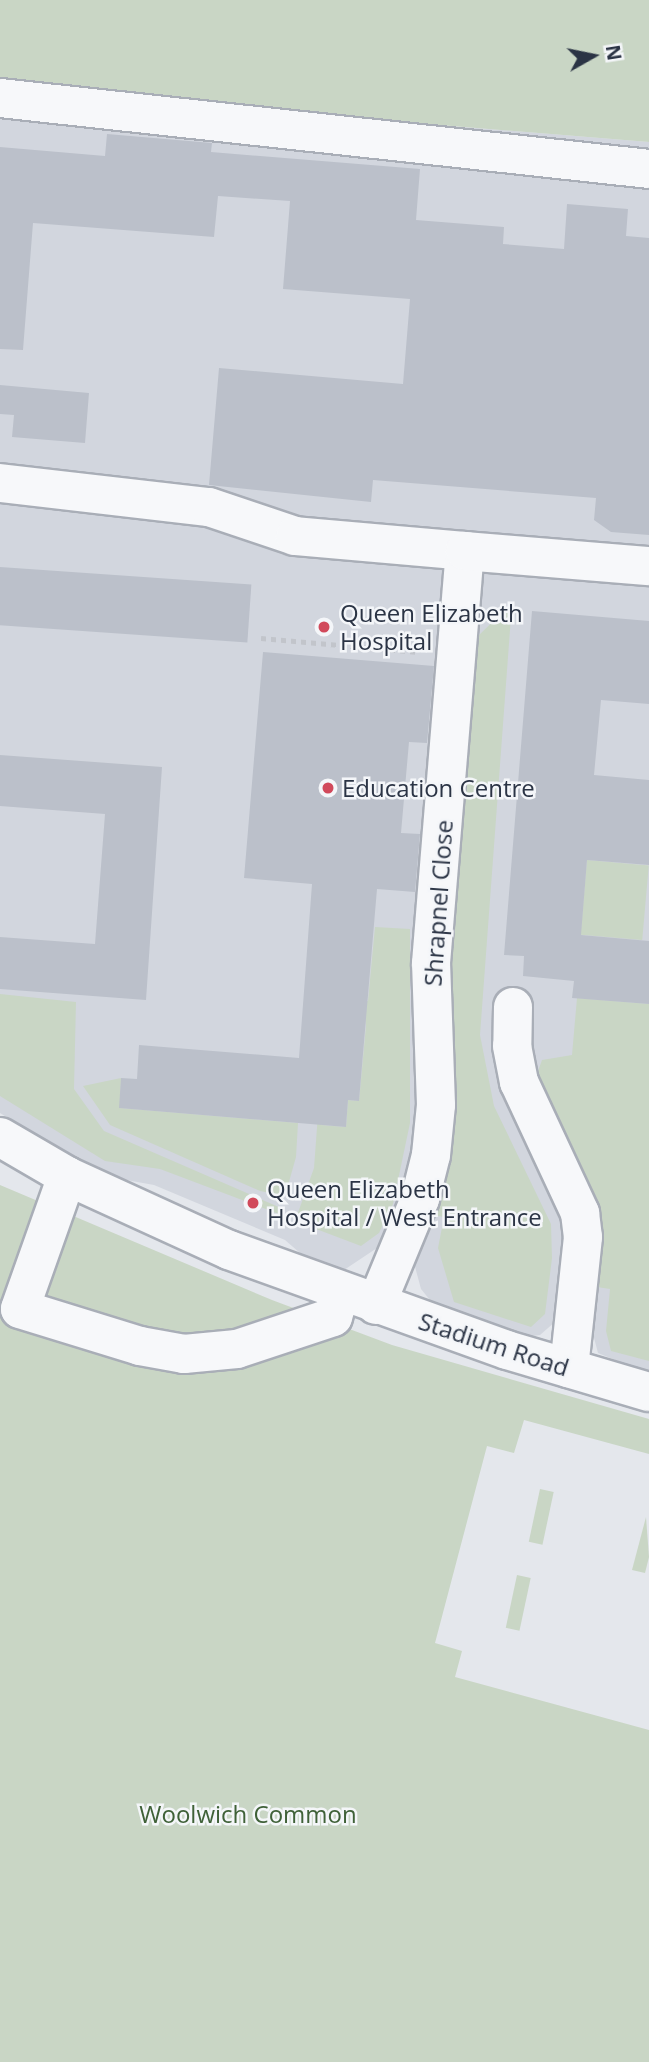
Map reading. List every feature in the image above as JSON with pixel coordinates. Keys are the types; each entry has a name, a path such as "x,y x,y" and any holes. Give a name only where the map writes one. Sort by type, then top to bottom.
{"street":[{"path":"0,98 421,142 511,158 649,169"},
{"path":"0,483 209,508 295,536 649,566"},
{"name":"Shrapnel Close","path":"376,1305 420,1199 431,1155 436,1083 431,963 465,551"},
{"path":"513,1007 512,1046 519,1082 580,1213 583,1237 569,1368"},
{"name":"Stadium Road","path":"0,1137 67,1176 229,1250 376,1305 649,1392"},
{"path":"67,1176 20,1309 140,1346 184,1354 237,1349 333,1317 341,1293"}],"path":[{"path":"261,638 458,656"}],"shaded area":[{"name":"Queen Elizabeth Hospital","path":"0,89 649,142 649,1374 598,1353 593,1334 595,1303 556,1321 540,1335 525,1337 434,1305 421,1289 414,1263 383,1244 344,1270 315,1266 285,1240 154,1185 104,1176 0,1113"}],"green space":[{"path":"0,0 649,0 649,142 0,89"},
{"path":"512,603 480,1035 494,1106 551,1224 552,1258 545,1314 531,1327 454,1302 438,1248 444,1217 432,1215 477,637"},
{"path":"587,860 649,865 642,940 580,935"},
{"path":"375,927 410,929 410,1123 393,1204 379,1233 361,1246 295,1221 314,1168 318,1114 321,1125 346,1127 348,1100 359,1101 366,1026 363,1001 368,1001"},
{"path":"0,994 76,1002 74,1089 104,1131 281,1208 279,1214 160,1169 105,1161 0,1096"},
{"path":"577,998 649,1004 649,1361 611,1351 606,1331 610,1289 597,1287 598,1214 590,1186 537,1074 542,1060 572,1055"},
{"path":"121,1078 120,1108 298,1123 296,1157 285,1196 260,1191 110,1125 83,1086"},
{"name":"Woolwich Common","path":"0,1185 272,1300 392,1345 649,1419 649,1454 524,1420 514,1453 487,1446 435,1643 462,1651 455,1677 649,1730 649,2062 0,2062"},
{"path":"540,1489 554,1492 542,1545 529,1542"},
{"path":"646,1517 649,1557 645,1573 632,1570"},
{"path":"517,1575 531,1578 519,1631 506,1628"}],"building":[{"path":"107,134 212,143 211,152 420,169 416,220 504,227 503,244 564,249 567,204 628,209 626,236 649,238 649,535 611,532 594,520 596,498 373,480 371,502 209,485 219,368 403,384 410,299 283,289 290,201 218,196 214,237 33,223 23,350 0,349 0,147 105,156"},
{"path":"0,385 89,393 85,443 12,437 14,415 0,414"},
{"path":"0,567 251,585 247,642 0,625"},
{"path":"532,611 649,621 649,704 601,700 594,775 649,780 649,865 587,860 581,935 649,941 649,1004 572,998 574,981 523,976 524,956 504,955"},
{"path":"263,652 434,666 427,743 409,742 401,833 420,834 415,892 377,889 359,1101 348,1100 346,1127 119,1108 121,1078 137,1079 139,1045 299,1058 312,884 244,878"},
{"path":"0,755 162,767 146,1000 0,989 0,937 95,944 105,814 0,806"}],"place":[{"name":"Queen Elizabeth Hospital","path":"324,627"},
{"name":"Education Centre","path":"328,788"},
{"name":"Queen Elizabeth Hospital / West Entrance","path":"253,1203"}]}
